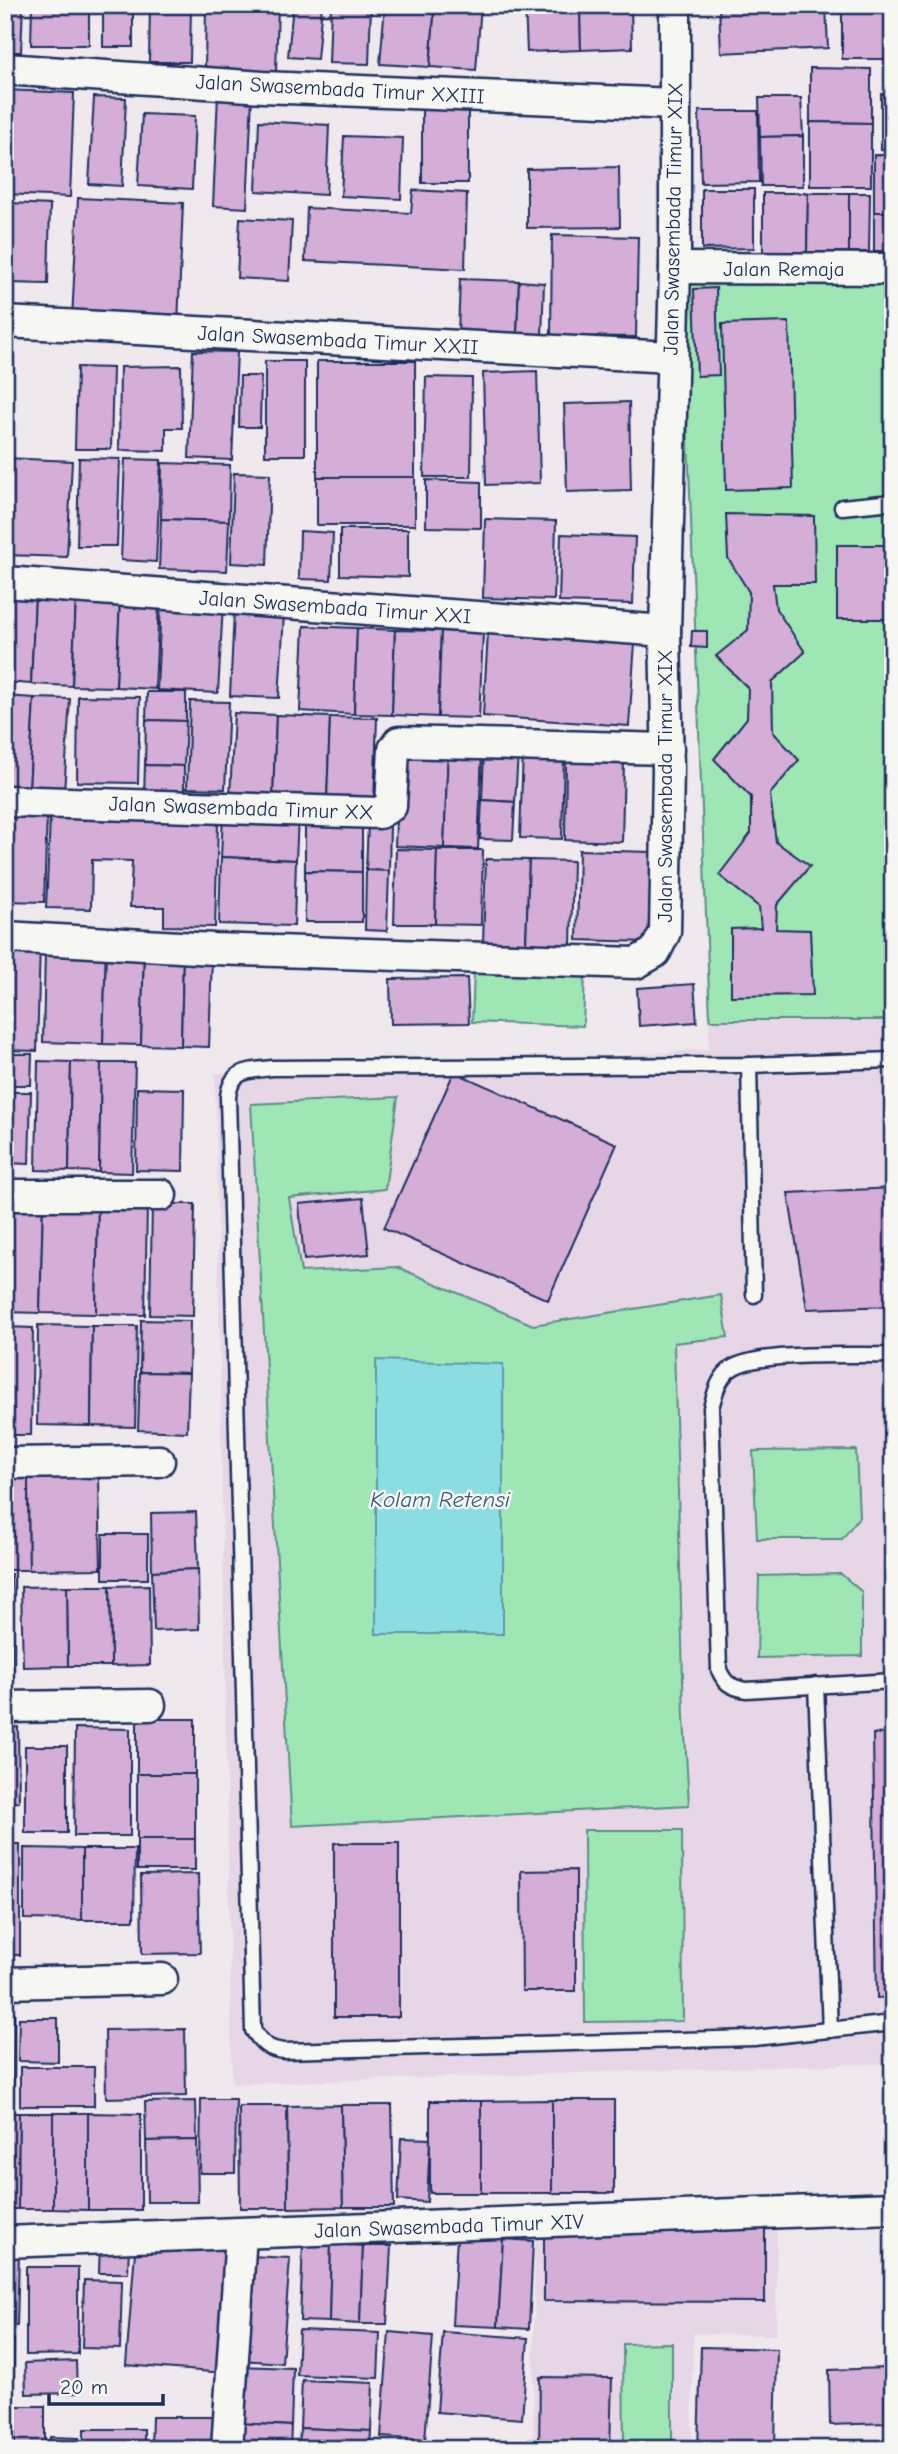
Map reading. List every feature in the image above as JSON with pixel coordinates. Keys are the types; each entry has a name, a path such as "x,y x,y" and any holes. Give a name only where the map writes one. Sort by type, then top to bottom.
{"street":[{"name":"Jalan Swasembada Timur XIX","path":"5,937 214,949 636,962 655,953 665,932 668,748 665,631 675,268 675,5"},
{"name":"Jalan Swasembada Timur XXIII","path":"5,69 263,87 675,104"},
{"name":"Jalan Remaja","path":"675,268 893,269"},
{"name":"Jalan Swasembada Timur XXII","path":"5,322 671,357"},
{"name":"Jalan Swasembada Timur XXI","path":"5,582 665,631"},
{"name":"Jalan Swasembada Timur XX","path":"5,801 379,813 391,806 394,748 399,742 668,748"},
{"path":"5,1195 160,1195"},
{"path":"5,1463 159,1461"},
{"path":"5,1707 150,1705"},
{"path":"5,1983 162,1979"},
{"name":"Jalan Swasembada Timur XIV","path":"5,2242 893,2208"},
{"path":"228,2449 241,2234"}],"lane":[{"path":"842,507 893,502"},
{"path":"893,1060 749,1065 272,1068 245,1071 229,1085 253,2030 261,2043 270,2049 284,2051 754,2038 893,2023"},
{"path":"749,1065 754,1295"},
{"path":"893,1355 765,1358 733,1367 717,1384 711,1408 719,1670 724,1682 746,1690 893,1681"},
{"path":"817,1685 830,2030"}],"shaded area":[{"path":"893,319 893,2063 232,2084 215,1073 492,1066 709,1049 716,321"},
{"path":"535,2222 777,2225 776,2335 693,2334 692,2449 533,2449"}],"green space":[{"path":"893,281 893,1020 710,1020 682,282"},
{"path":"474,971 585,975 583,1026 472,1022"},
{"path":"398,1097 385,1189 289,1198 301,1272 397,1267 533,1325 721,1295 728,1337 674,1343 684,1717 689,1805 292,1826 251,1104"},
{"path":"856,1450 859,1517 842,1539 757,1539 753,1451"},
{"path":"841,1574 862,1592 862,1656 757,1658 759,1576"},
{"path":"584,1830 682,1830 683,2021 585,2022"},
{"path":"672,2343 672,2449 624,2449 623,2344"}],"water":[{"name":"Kolam Retensi","path":"376,1360 503,1364 503,1634 376,1634"}],"building":[{"path":"5,5 23,5 21,52 5,52"},
{"path":"32,5 89,5 89,45 31,45"},
{"path":"103,5 133,5 133,47 103,47"},
{"path":"150,5 191,5 190,62 149,62"},
{"path":"206,5 278,5 276,72 205,70"},
{"path":"293,5 322,5 317,59 288,57"},
{"path":"331,5 371,5 369,64 329,63"},
{"path":"385,5 435,5 430,67 380,64"},
{"path":"435,5 481,5 476,70 430,67"},
{"path":"525,5 580,5 581,50 527,52"},
{"path":"580,5 631,5 632,48 581,50"},
{"path":"719,5 826,5 828,48 721,53"},
{"path":"842,5 893,5 893,59 842,59"},
{"path":"810,68 871,69 871,123 810,122"},
{"path":"5,90 74,93 70,197 5,194"},
{"path":"218,94 252,96 247,208 213,206"},
{"path":"881,94 893,95 893,151 881,150"},
{"path":"94,97 126,98 122,186 89,184"},
{"path":"759,98 801,98 803,136 760,137"},
{"path":"422,106 468,106 468,183 422,183"},
{"path":"699,111 758,111 759,182 701,183"},
{"path":"142,114 195,116 192,189 138,186"},
{"path":"259,121 329,125 326,195 256,191"},
{"path":"810,122 871,123 871,186 810,186"},
{"path":"344,136 403,138 401,199 341,196"},
{"path":"803,136 803,186 761,186 760,137"},
{"path":"874,155 893,155 893,212 874,212"},
{"path":"619,167 620,227 527,228 527,169"},
{"path":"702,189 754,189 754,248 702,249"},
{"path":"413,190 467,193 465,269 305,261 307,208 411,213"},
{"path":"763,193 808,193 807,252 763,252"},
{"path":"808,193 849,193 849,252 807,252"},
{"path":"849,193 870,193 869,252 849,252"},
{"path":"78,198 183,203 178,325 72,320"},
{"path":"11,203 50,205 48,284 9,283"},
{"path":"874,212 893,212 893,251 874,251"},
{"path":"240,218 292,221 289,281 237,278"},
{"path":"552,235 638,237 636,337 551,336"},
{"path":"460,279 519,281 517,335 458,333"},
{"path":"519,281 544,283 542,336 517,335"},
{"path":"716,288 719,375 697,376 694,289"},
{"path":"789,322 793,488 726,490 722,324"},
{"path":"193,351 237,352 232,460 189,458"},
{"path":"265,361 305,361 305,455 265,455"},
{"path":"317,361 415,361 415,477 317,477"},
{"path":"181,366 182,428 166,428 166,451 119,450 120,367"},
{"path":"77,367 113,368 111,449 75,449"},
{"path":"537,371 540,483 486,485 483,373"},
{"path":"240,376 261,376 260,427 239,427"},
{"path":"426,377 472,378 471,477 424,477"},
{"path":"629,402 631,490 567,492 564,404"},
{"path":"5,458 72,461 67,557 5,555"},
{"path":"79,458 120,459 117,546 77,546"},
{"path":"125,459 161,460 156,562 121,560"},
{"path":"162,463 230,465 229,521 161,519"},
{"path":"234,473 270,474 267,565 231,563"},
{"path":"317,477 415,477 415,525 317,525"},
{"path":"426,480 481,482 481,528 426,527"},
{"path":"726,514 814,516 815,584 773,584 776,609 805,652 772,682 773,732 799,760 770,794 776,842 810,866 777,905 776,929 810,930 813,995 731,996 731,929 761,928 759,907 719,875 751,833 751,797 714,759 747,718 748,688 716,656 748,630 749,592 728,558"},
{"path":"161,519 229,521 227,571 159,569"},
{"path":"485,519 556,521 554,600 483,598"},
{"path":"340,529 408,529 408,577 340,575"},
{"path":"300,531 333,533 331,580 299,579"},
{"path":"561,534 635,537 633,604 559,602"},
{"path":"837,545 893,545 893,619 837,619"},
{"path":"5,596 35,597 31,684 5,682"},
{"path":"35,597 76,599 72,686 31,684"},
{"path":"76,599 120,601 116,687 72,686"},
{"path":"120,601 159,602 155,689 116,687"},
{"path":"161,601 223,605 218,693 157,690"},
{"path":"234,611 284,614 279,698 230,696"},
{"path":"304,626 357,628 354,714 300,711"},
{"path":"357,628 395,630 392,715 354,714"},
{"path":"395,630 441,631 438,717 392,715"},
{"path":"441,631 483,633 479,718 438,717"},
{"path":"692,631 707,631 707,648 691,647"},
{"path":"488,633 635,643 629,726 483,716"},
{"path":"147,692 186,692 186,721 146,720"},
{"path":"5,696 34,698 29,791 5,789"},
{"path":"78,696 140,697 138,783 77,782"},
{"path":"34,698 70,699 64,793 29,791"},
{"path":"190,701 229,702 225,789 187,788"},
{"path":"234,713 276,715 273,800 230,798"},
{"path":"276,715 330,717 327,801 273,800"},
{"path":"330,717 377,718 374,803 327,801"},
{"path":"146,720 186,721 184,766 145,765"},
{"path":"399,748 448,750 444,848 395,846"},
{"path":"448,750 482,751 478,849 444,848"},
{"path":"523,750 564,752 562,839 520,838"},
{"path":"484,752 518,753 515,802 482,800"},
{"path":"566,760 624,761 622,842 565,840"},
{"path":"145,765 184,766 184,796 144,796"},
{"path":"482,800 515,802 513,840 480,839"},
{"path":"5,809 47,811 44,902 5,901"},
{"path":"223,815 298,817 296,860 221,857"},
{"path":"50,818 218,823 215,927 164,926 164,907 130,907 132,861 92,860 91,909 46,908"},
{"path":"305,822 362,822 362,872 305,871"},
{"path":"368,823 390,824 389,871 366,870"},
{"path":"396,849 437,850 435,924 394,924"},
{"path":"437,850 483,850 481,925 435,924"},
{"path":"579,850 651,852 649,942 577,940"},
{"path":"221,857 296,860 294,926 219,924"},
{"path":"486,859 529,860 526,944 483,942"},
{"path":"529,860 573,861 571,945 526,944"},
{"path":"366,870 389,871 387,931 365,930"},
{"path":"305,871 362,872 362,922 305,922"},
{"path":"5,944 40,944 37,1051 5,1050"},
{"path":"45,951 106,952 103,1044 43,1042"},
{"path":"106,952 144,954 141,1045 103,1044"},
{"path":"144,954 183,955 181,1046 141,1045"},
{"path":"183,955 212,956 209,1047 181,1046"},
{"path":"467,978 469,1023 391,1024 390,979"},
{"path":"694,984 697,1022 639,1026 637,988"},
{"path":"5,1054 32,1054 31,1085 5,1085"},
{"path":"38,1061 71,1062 69,1171 36,1170"},
{"path":"71,1062 101,1063 99,1172 69,1171"},
{"path":"101,1063 135,1063 132,1173 99,1172"},
{"path":"454,1072 617,1144 548,1300 384,1228"},
{"path":"137,1088 184,1089 183,1171 136,1170"},
{"path":"5,1092 31,1092 29,1164 5,1163"},
{"path":"893,1188 893,1306 807,1309 788,1193"},
{"path":"363,1198 369,1254 304,1260 299,1204"},
{"path":"5,1203 43,1204 40,1313 5,1312"},
{"path":"43,1204 98,1206 96,1314 40,1313"},
{"path":"152,1204 195,1204 193,1316 150,1315"},
{"path":"98,1206 147,1206 145,1315 96,1314"},
{"path":"141,1320 190,1321 189,1373 140,1372"},
{"path":"38,1325 92,1326 91,1426 37,1425"},
{"path":"92,1326 137,1326 135,1427 91,1426"},
{"path":"5,1327 33,1328 31,1435 5,1435"},
{"path":"140,1372 189,1373 187,1432 138,1430"},
{"path":"5,1478 28,1478 29,1570 5,1570"},
{"path":"28,1478 99,1478 101,1569 29,1570"},
{"path":"196,1512 198,1569 152,1571 151,1513"},
{"path":"103,1534 148,1534 148,1579 103,1579"},
{"path":"198,1569 199,1629 154,1631 152,1571"},
{"path":"5,1574 11,1574 12,1624 5,1624"},
{"path":"149,1585 150,1665 111,1666 110,1586"},
{"path":"67,1586 110,1586 111,1666 68,1666"},
{"path":"67,1586 68,1666 23,1667 21,1587"},
{"path":"5,1624 12,1624 13,1685 5,1685"},
{"path":"137,1719 195,1719 195,1774 137,1774"},
{"path":"18,1727 19,1802 5,1803 5,1728"},
{"path":"75,1728 130,1729 130,1836 74,1836"},
{"path":"893,1733 893,1997 877,1998 873,1734"},
{"path":"25,1746 67,1746 67,1833 25,1833"},
{"path":"137,1774 195,1774 195,1839 137,1839"},
{"path":"137,1839 195,1839 195,1870 137,1870"},
{"path":"334,1843 399,1843 399,2017 334,2017"},
{"path":"5,1844 20,1844 20,1955 5,1955"},
{"path":"24,1848 82,1849 82,1920 24,1919"},
{"path":"82,1849 135,1849 134,1920 82,1920"},
{"path":"576,1870 576,1991 522,1991 521,1871"},
{"path":"198,1874 200,1953 142,1954 141,1875"},
{"path":"5,2013 14,2013 13,2100 5,2100"},
{"path":"19,2018 58,2018 58,2062 18,2061"},
{"path":"185,2029 186,2096 106,2098 105,2030"},
{"path":"20,2067 94,2067 94,2106 20,2106"},
{"path":"201,2099 236,2099 235,2173 200,2173"},
{"path":"552,2100 552,2193 481,2193 481,2101"},
{"path":"552,2100 614,2100 614,2193 552,2193"},
{"path":"196,2101 197,2140 146,2141 145,2102"},
{"path":"430,2101 481,2101 481,2193 430,2193"},
{"path":"341,2105 343,2207 288,2208 287,2106"},
{"path":"341,2105 392,2105 394,2207 343,2207"},
{"path":"239,2106 287,2106 288,2208 240,2208"},
{"path":"5,2113 19,2113 18,2209 5,2209"},
{"path":"19,2113 53,2113 53,2209 18,2209"},
{"path":"53,2113 88,2113 88,2210 53,2209"},
{"path":"88,2113 141,2114 141,2210 88,2210"},
{"path":"401,2138 430,2139 427,2202 398,2200"},
{"path":"197,2140 198,2202 147,2202 146,2141"},
{"path":"544,2229 765,2229 765,2302 544,2301"},
{"path":"457,2237 503,2239 498,2327 452,2325"},
{"path":"136,2239 234,2246 224,2373 126,2365"},
{"path":"503,2239 533,2241 529,2329 498,2327"},
{"path":"100,2242 129,2243 128,2273 99,2273"},
{"path":"303,2243 331,2244 329,2322 300,2321"},
{"path":"331,2244 363,2246 360,2324 329,2322"},
{"path":"363,2246 391,2246 387,2324 360,2324"},
{"path":"5,2254 19,2254 17,2326 5,2325"},
{"path":"249,2256 290,2258 282,2363 241,2360"},
{"path":"26,2267 78,2267 78,2354 26,2355"},
{"path":"84,2280 122,2281 120,2349 82,2348"},
{"path":"299,2330 380,2333 378,2378 297,2375"},
{"path":"389,2332 433,2336 425,2440 381,2437"},
{"path":"443,2332 528,2338 522,2419 437,2412"},
{"path":"5,2339 14,2339 13,2395 5,2395"},
{"path":"701,2347 777,2349 775,2449 698,2449"},
{"path":"76,2361 77,2393 26,2394 25,2363"},
{"path":"239,2366 293,2368 291,2426 236,2423"},
{"path":"885,2368 886,2423 830,2425 829,2370"},
{"path":"540,2377 612,2378 610,2449 539,2449"},
{"path":"302,2380 373,2383 371,2431 300,2428"},
{"path":"15,2406 45,2406 45,2449 15,2449"},
{"path":"152,2417 215,2417 214,2449 151,2449"},
{"path":"5,2420 9,2420 9,2449 5,2449"},
{"path":"236,2423 291,2426 290,2449 235,2449"},
{"path":"300,2428 371,2431 370,2449 299,2449"},
{"path":"84,2429 144,2429 144,2449 84,2449"},
{"path":"50,2437 79,2438 78,2449 50,2449"}]}
